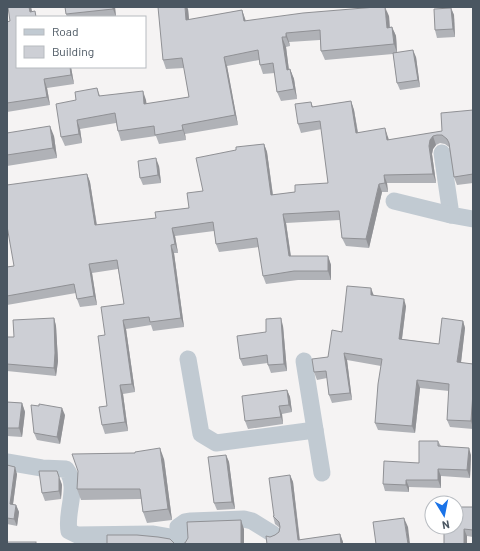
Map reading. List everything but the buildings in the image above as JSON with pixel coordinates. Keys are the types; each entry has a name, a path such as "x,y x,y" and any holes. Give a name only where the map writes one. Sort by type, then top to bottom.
{"street":[{"path":"442,153 451,215"},
{"path":"394,201 473,219"},
{"path":"188,359 201,434 216,444 315,430"},
{"path":"304,361 322,473"},
{"path":"7,462 42,468 66,469 70,475 72,494 67,523 69,531 77,535 152,534 181,541 178,527 185,522 244,519 252,521 273,534"}]}
